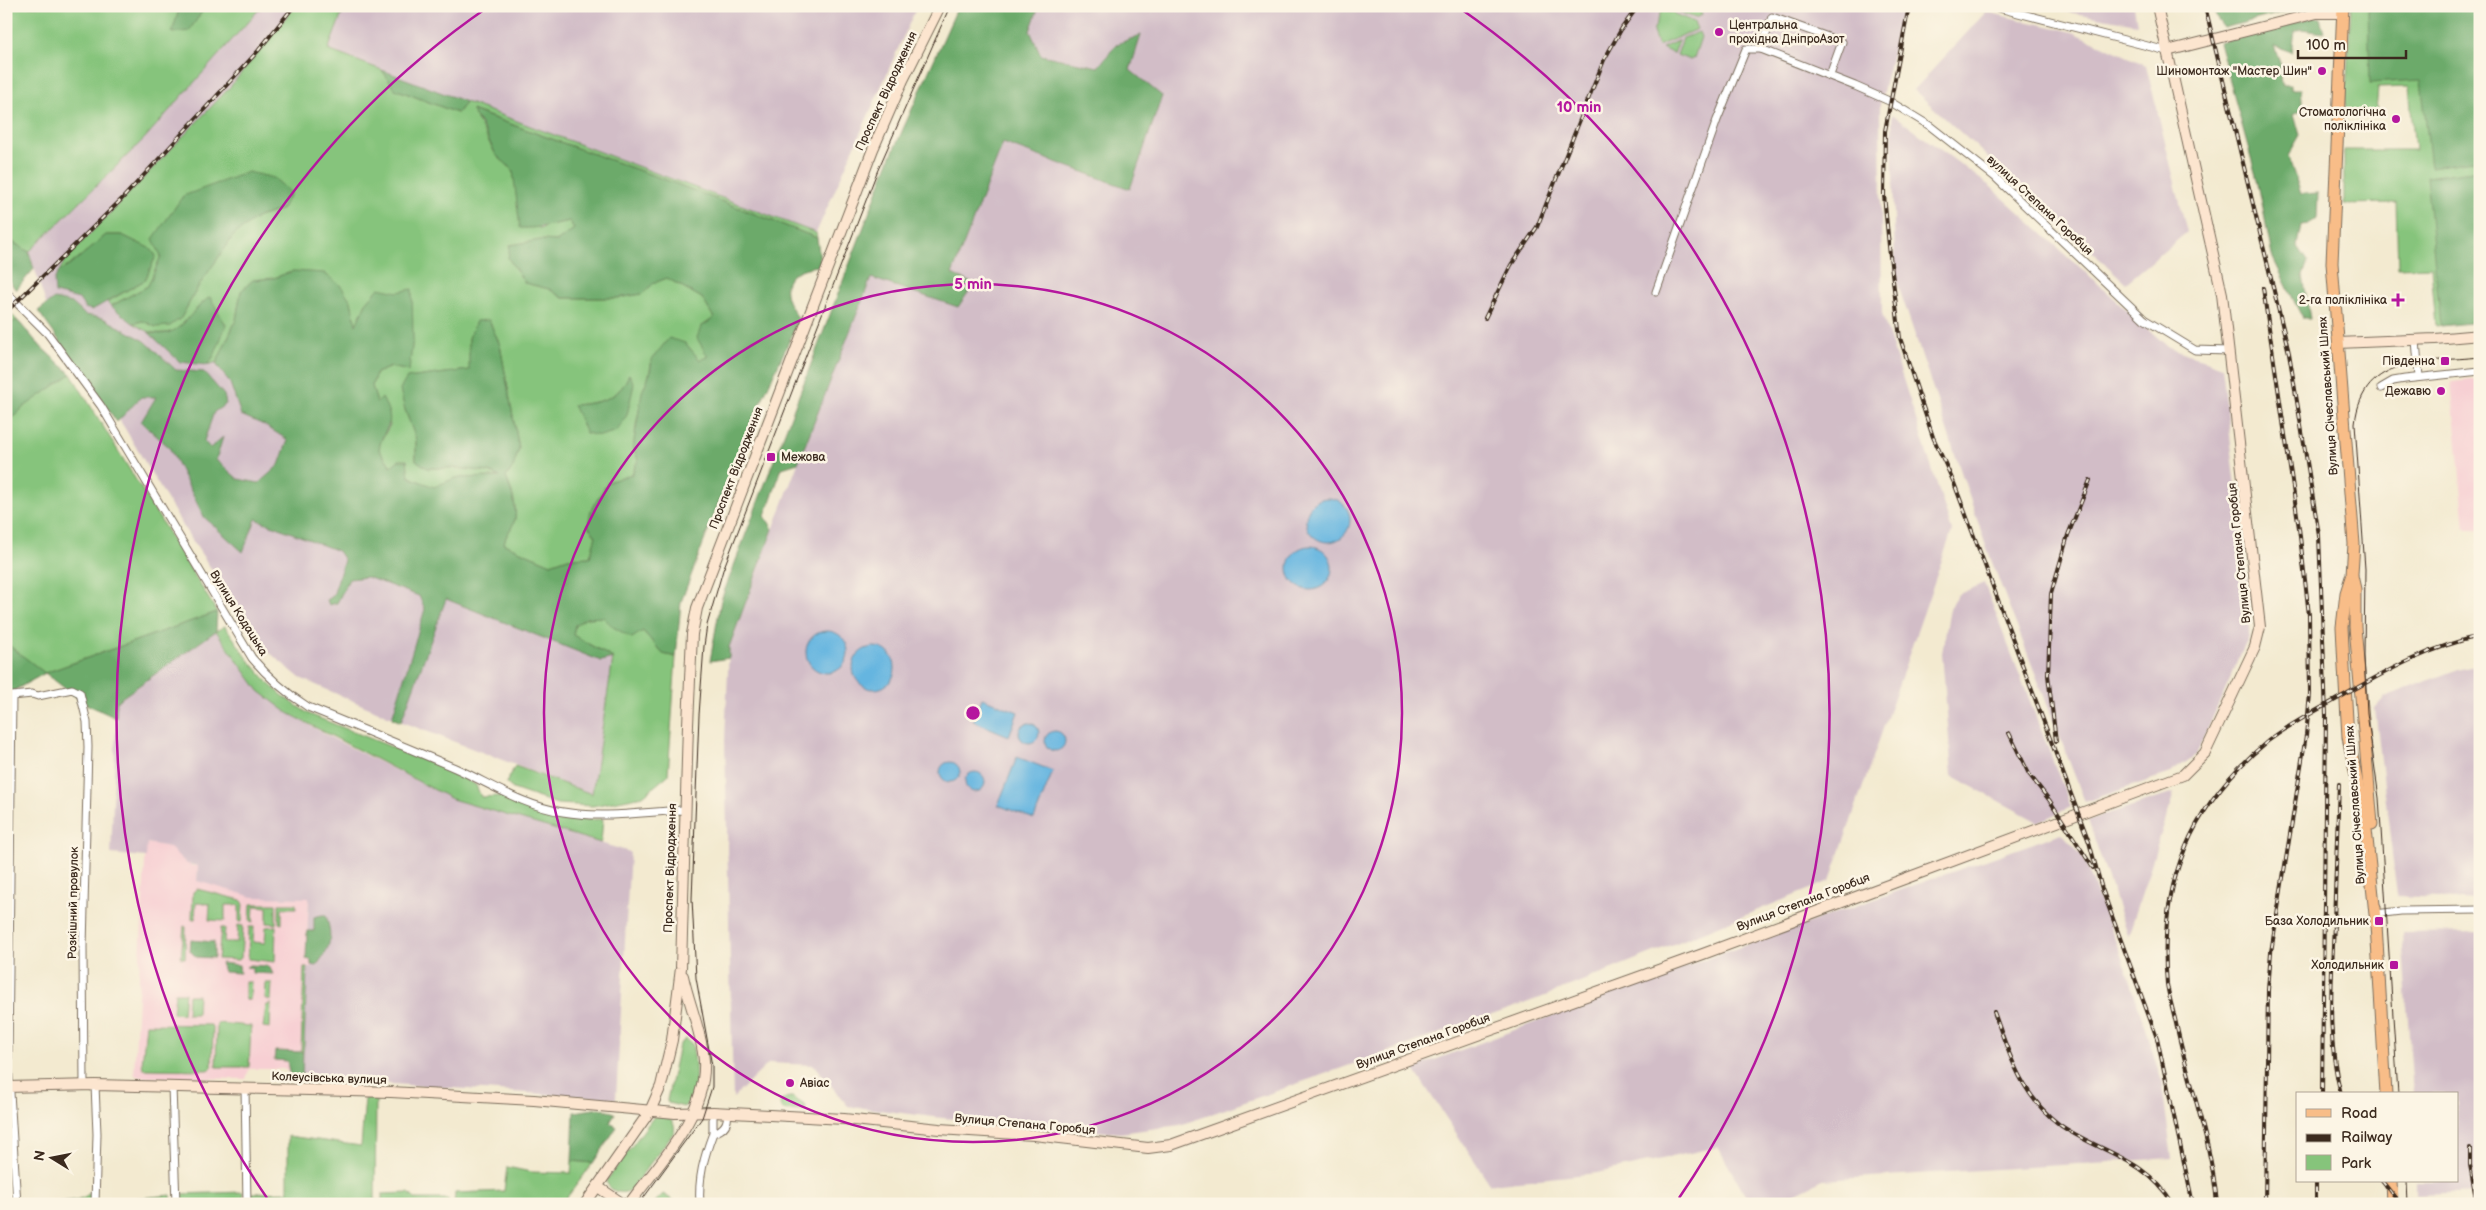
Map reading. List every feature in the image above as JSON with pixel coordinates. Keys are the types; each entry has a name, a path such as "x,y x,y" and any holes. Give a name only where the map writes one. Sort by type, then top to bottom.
{"main road":[{"name":"Проспект Відродження","path":"585,1204 650,1111 661,1086 672,1040 681,968 684,810 692,634 702,594 873,149 902,80 940,6"},
{"name":"Вулиця Степана Горобця","path":"650,1111 727,1112 844,1119 1034,1135 1148,1148 1171,1145 1703,954 2183,775 2205,753 2255,647 2260,627 2222,294 2157,6"},
{"path":"2167,51 2318,13 2342,10"},
{"name":"Вулиця Січеславський Шлях","path":"2342,10 2332,263 2354,544 2352,574 2355,589 2355,627 2372,821 2375,914 2386,1092"},
{"path":"2338,343 2480,335"},
{"name":"Проспект Відродження","path":"629,1204 694,1113 703,1084 704,1060 681,968"},
{"name":"Колеусівська вулиця","path":"8,1087 95,1085 386,1092 534,1100 650,1111"},
{"path":"2391,1182 2392,1204"},
{"path":"598,1187 623,1204"}],"street":[{"path":"1991,6 2167,51"},
{"path":"1656,292 1717,120 1746,49 1761,49 1772,17 1842,42 1830,75"},
{"name":"вулиця Степана Горобця","path":"1761,49 1830,75 1889,101 1956,144 1995,177 2144,319 2195,350 2229,351"},
{"name":"Вулиця Кодацька","path":"6,292 48,334 101,406 252,658 270,680 289,695 308,707 457,769 521,801 540,807 582,815 684,810"},
{"path":"2416,340 2419,377"},
{"path":"2381,388 2393,381 2480,371"},
{"name":"Розкішний провулок","path":"8,894 12,696 32,694 38,696 72,689 80,693 87,722 88,747 83,947 84,1086"},
{"path":"8,894 8,1087 17,1204"},
{"path":"2375,914 2401,911 2480,910"},
{"path":"95,1085 97,1134 95,1204"},
{"path":"172,1087 176,1204"},
{"path":"246,1088 247,1204"},
{"path":"700,1204 699,1191 703,1159 712,1133 713,1112"},
{"path":"712,1133 724,1128 727,1112"}],"shaded area":[{"path":"6,6 917,6 816,233 782,220 613,658 592,794 397,720 300,678 264,648 186,531 124,427 51,319 29,252 6,238"},
{"path":"1001,6 1903,6 1880,105 1882,314 1952,531 1830,881 1540,998 1180,1125 1120,1133 942,1118 848,1106 814,1065 769,1063 733,1098 725,741 729,647 868,277"},
{"path":"2033,6 2134,6 2137,24"},
{"path":"1986,12 2073,32 2146,65 2187,232 2126,283 1914,90"},
{"path":"1892,114 1991,187 2167,346 2222,367 2250,605 2249,636 2196,755 2170,773 2085,802 1988,552 1895,276"},
{"path":"2480,379 2480,530 2465,528 2451,382"},
{"path":"1984,583 2071,807 2038,822 1952,776 1942,653 1950,609 1957,595"},
{"path":"216,631 259,691 288,713 336,740 452,799 630,852 616,1099 302,1078 307,968 311,968 311,960 306,959 309,898 253,897 197,881 198,866 187,864 169,847 147,843 146,857 111,854 117,701"},
{"path":"2480,665 2480,900 2397,896 2375,708 2385,697 2453,671"},
{"path":"2174,793 2128,937 2088,820"},
{"path":"2062,833 2083,857 2130,979 2161,1079 2172,1158 1823,1180 1774,1204 1750,1204 1718,1147 1597,1173 1490,1184 1413,1068 1661,975"},
{"path":"146,843 170,847 192,866 198,866 197,881 309,898 306,959 311,960 311,969 307,968 302,1078 290,1078 286,1069 249,1069 246,1079 138,1077 134,1074"},
{"path":"2480,932 2480,1192 2416,1194 2416,1182 2458,1182 2458,1092 2413,1092 2402,933"}],"green space":[{"path":"6,6 262,6 144,139 29,252 6,238"},
{"path":"180,6 206,6 189,31 172,33"},
{"path":"295,6 345,6 328,50 382,70 395,89 457,113 466,102 816,233 817,238 674,183 472,110 496,155 513,170 518,194 540,229 548,225 570,221 574,229 558,241 540,240 525,283 549,289 563,298 617,298 642,294 654,283 667,278 702,298 714,318 701,327 709,356 700,360 685,343 652,359 639,410 635,436 638,460 632,474 608,482 592,510 588,526 596,536 590,557 568,558 551,564 504,544 514,521 515,513 513,497 506,477 513,467 519,449 500,345 489,321 469,338 470,370 408,378 404,407 416,439 416,460 427,468 457,468 489,472 502,477 455,478 434,488 424,485 391,466 379,450 380,442 390,425 382,398 377,403 372,386 376,373 391,367 409,371 366,303 356,326 351,302 293,271 274,278 253,280 241,291 236,320 217,362 207,365 214,356 187,319 176,331 163,333 153,333 133,323 143,321 156,327 181,318 198,287 234,234 258,217 281,210 183,196 169,218 161,256 148,286 111,306 107,302 145,280 156,256 150,249 122,235 106,235 69,266 59,271 65,260 230,87","holes":["629,374 617,431 573,405 591,403 614,395 620,390"]},
{"path":"958,6 1039,6 1030,31 1041,55 1098,67 1117,44 1141,35 1130,70 1162,96 1130,189 1003,143 952,274 974,284 958,307 871,278 798,463 782,468 765,516 773,529 729,647 729,658 710,661 721,600 756,507 891,156"},
{"path":"1665,6 1698,6 1702,15 1695,18"},
{"path":"2213,6 2306,6 2224,28 2217,19"},
{"path":"2351,6 2480,6 2480,320 2436,326 2431,267 2398,268 2396,203 2344,204 2344,150 2415,150 2409,87 2378,88 2376,112 2345,112"},
{"path":"2384,6 2480,6 2480,160 2431,167 2421,80 2370,83 2368,8"},
{"path":"1662,9 1694,22 1697,29 1658,46 1653,32"},
{"path":"2314,17 2320,18 2324,32 2301,29 2295,31 2292,52 2274,46 2280,62 2282,85 2290,85 2290,89 2301,89 2303,110 2294,115 2300,135 2288,156 2301,194 2318,193 2317,219 2309,224 2301,225 2297,245 2308,261 2303,276 2310,319 2303,319 2272,256 2258,183 2219,42"},
{"path":"1699,32 1701,37 1694,58 1690,60 1677,55 1683,38"},
{"path":"1679,40 1674,54 1662,48"},
{"path":"382,70 466,102 457,113 395,89"},
{"path":"471,110 674,183 817,238 821,266 805,268 798,271 788,280 786,294 799,320 739,449 681,602 676,657 663,654 643,631 632,638 613,627 603,617 586,618 575,625 573,635 613,658 601,661 446,599 401,722 392,718 425,609 419,596 367,577 349,579 337,603 329,605 327,600 333,596 344,560 338,551 256,519 243,552 204,517 169,447 141,422 156,397 141,397 117,422 38,311 54,299 72,303 85,315 103,318 145,341 176,370 204,372 224,395 226,404 214,412 204,441 210,448 223,437 216,460 238,479 259,483 279,465 288,440 264,425 241,415 230,383 216,364 236,320 241,291 253,280 274,278 293,271 324,273 341,286 351,301 356,325 366,303 379,288 398,292 412,289 413,338 409,371 391,367 376,373 372,386 377,403 382,398 390,421 379,450 391,466 399,460 407,460 409,477 434,487 455,478 500,477 489,472 457,468 427,468 416,460 416,439 404,407 400,389 407,378 469,370 469,338 476,321 489,320 500,345 519,449 513,467 506,477 513,497 515,513 514,521 504,544 551,564 568,558 590,557 596,536 588,526 591,510 608,482 632,474 638,460 633,447 642,392 650,373 652,359 669,338 685,343 700,360 708,357 697,338 701,327 714,318 702,298 667,278 654,283 642,294 617,298 563,298 549,289 525,283 508,258 510,245 540,240 558,241 574,229 570,221 539,227 520,228 513,170 496,155 481,124"},
{"path":"2480,170 2480,322 2441,326 2426,177"},
{"path":"248,172 274,178 291,193 281,210 258,217 234,235 198,287 181,318 170,326 156,327 143,321 133,323 111,306 148,286 161,256 153,239 183,196"},
{"path":"106,235 122,235 151,249 156,256 145,280 92,310 85,308 79,299 55,293 54,280 59,271 69,266"},
{"path":"6,238 29,252 34,269 16,290 6,277"},
{"path":"210,297 226,325 214,356 207,365 180,362 148,332 169,333 183,324"},
{"path":"6,308 42,348 71,374 217,612 45,673 6,695"},
{"path":"17,320 42,348 71,374 24,407 6,424 6,326"},
{"path":"629,374 634,384 627,415 617,431 600,436 586,433 573,405 591,403 614,395 625,383"},
{"path":"217,612 216,631 117,701 116,718 84,703 45,673"},
{"path":"603,617 613,627 643,631 663,654 676,657 668,775 643,796 593,806 557,804 513,789 506,783 515,766 592,794 613,658 573,635 575,625 586,618"},
{"path":"225,626 248,659 270,685 309,714 452,771 476,785 481,797 500,796 548,814 581,820 603,819 601,843 452,799 288,713 259,691 216,631"},
{"path":"6,643 45,673 6,695"},
{"path":"197,889 241,900 243,902 242,922 239,922 239,905 225,905 225,921 209,920 210,904 196,903 195,919 192,919 193,892"},
{"path":"251,904 276,904 276,924 267,923 267,907 254,906 253,922 250,921"},
{"path":"279,904 296,904 296,908 282,908 282,924 279,923"},
{"path":"326,915 330,937 328,948 316,966 311,965 311,960 306,959 307,931 314,931 314,917"},
{"path":"238,925 243,926 241,958 239,960 218,959 221,928 225,928 224,942 237,942"},
{"path":"184,926 186,927 185,958 181,958"},
{"path":"276,926 275,962 248,959 249,927 254,927 253,942 265,943 266,927"},
{"path":"191,940 214,942 214,958 196,957 190,951"},
{"path":"221,963 239,965 240,973 224,972"},
{"path":"250,965 269,966 273,974 252,973 252,968 246,967"},
{"path":"304,968 307,968 304,1044 303,1052 301,1052"},
{"path":"245,982 251,982 250,1000 245,999"},
{"path":"266,983 272,983 271,1001 265,999"},
{"path":"175,993 185,993 183,1014 173,1013"},
{"path":"188,995 198,995 197,1014 187,1014"},
{"path":"271,1004 270,1028 263,1027 266,1006"},
{"path":"217,1023 251,1026 249,1067 216,1067"},
{"path":"146,1024 211,1025 213,1030 212,1068 208,1070 144,1069 142,1064"},
{"path":"686,1039 692,1044 696,1077 693,1094 684,1107 668,1103 667,1100 679,1045"},
{"path":"275,1051 303,1052 302,1078 290,1078 287,1061 274,1060"},
{"path":"792,1097 806,1106 805,1111 783,1110 780,1106 782,1100"},
{"path":"365,1098 376,1098 375,1204 250,1204 251,1193 288,1192 288,1136 361,1146"},
{"path":"600,1108 615,1113 610,1123 617,1127 593,1163 572,1161 574,1112"},
{"path":"655,1115 670,1119 674,1124 674,1132 631,1189 617,1192 610,1188 606,1181"},
{"path":"572,1161 593,1163 562,1204 454,1204 455,1193 504,1191 507,1167 531,1172 571,1173"},
{"path":"91,1191 91,1204 22,1204 29,1202 69,1201 86,1196"},
{"path":"243,1192 244,1204 179,1204 179,1194"},
{"path":"409,1193 415,1199 448,1199 448,1204 382,1204 382,1194"},
{"path":"663,1194 679,1204 653,1204"},
{"path":"171,1195 172,1204 99,1204 99,1202"}],"water":[{"path":"1328,498 1340,502 1346,508 1350,520 1346,532 1340,538 1328,542 1316,538 1310,532 1306,520 1310,508 1316,502"},
{"path":"1310,546 1322,550 1328,556 1332,568 1328,580 1322,586 1310,590 1298,586 1292,580 1288,568 1292,556 1298,550"},
{"path":"827,631 842,637 848,652 842,667 827,673 812,667 806,652 812,637"},
{"path":"874,647 889,653 895,668 889,683 874,689 859,683 853,668 859,653"},
{"path":"982,698 1018,712 1009,736 973,721"},
{"path":"1029,723 1036,726 1039,733 1036,740 1029,743 1022,740 1019,733 1022,726"},
{"path":"1055,731 1062,734 1065,741 1062,748 1055,751 1048,748 1045,741 1048,734"},
{"path":"1017,757 1053,771 1034,819 998,805"},
{"path":"950,762 957,765 960,772 957,779 950,782 943,779 940,772 943,765"},
{"path":"975,772 982,775 985,782 982,789 975,792 968,789 965,782 968,775"}],"tram line":[{"path":"639,1204 702,1118 712,1087 712,1066 696,978 692,899 699,715 707,625 723,570 877,172 950,6"},
{"path":"2398,1092 2379,798 2367,713 2364,656 2365,569 2355,423 2360,401 2370,384 2384,373 2400,366 2419,362 2480,357"},
{"path":"2407,1182 2408,1204"}],"railway":[{"path":"6,312 121,200 258,51 294,6"},
{"path":"1485,318 1511,265 1537,227 1604,60 1622,28 1638,6"},
{"path":"1909,6 1885,131 1884,195 1900,338 1933,437 1954,483 2089,842 2102,889 2157,1038 2193,1204"},
{"path":"2205,6 2289,353 2319,535 2326,715 2322,1092"},
{"path":"2263,288 2299,528 2309,615 2310,694 2306,735 2271,952 2268,990 2265,1204"},
{"path":"2056,741 2048,675 2051,594 2068,535 2090,480"},
{"path":"2217,1204 2206,1138 2182,1050 2167,984 2166,947 2168,913 2174,880 2185,849 2199,820 2218,792 2241,766 2277,734 2394,668 2428,652 2480,636"},
{"path":"2009,733 2029,774 2050,801 2093,868"},
{"path":"2339,784 2331,1008 2333,1051 2341,1092"},
{"path":"1994,1012 2018,1074 2026,1088 2047,1114 2075,1135 2121,1157 2135,1166 2162,1188 2173,1204"},
{"path":"2470,1149 2470,1165 2477,1204"},
{"path":"2316,1182 2316,1204"},
{"path":"2383,1182 2400,1204"}],"place":[{"name":"Центральна прохідна ДніпроАзот","path":"1719,32"},
{"name":"Шиномонтаж \"Мастер Шин\"","path":"2322,71"},
{"name":"Стоматологічна поліклініка","path":"2396,119"},
{"name":"2-га поліклініка","path":"2398,300"},
{"name":"Південна","path":"2445,361"},
{"name":"Дежавю","path":"2441,391"},
{"name":"Межова","path":"771,457"},
{"name":"База Холодильник","path":"2379,921"},
{"name":"Холодильник","path":"2394,965"},
{"name":"Авіас","path":"790,1083"}]}
